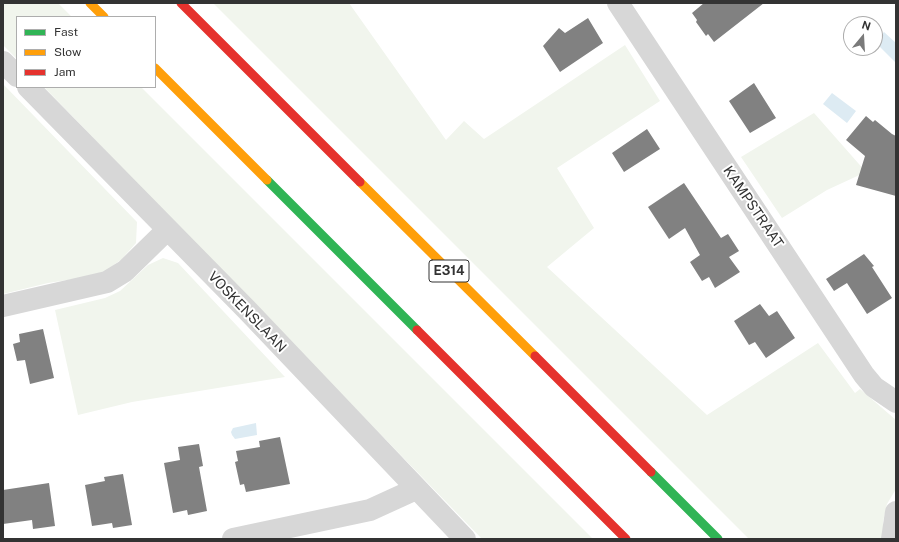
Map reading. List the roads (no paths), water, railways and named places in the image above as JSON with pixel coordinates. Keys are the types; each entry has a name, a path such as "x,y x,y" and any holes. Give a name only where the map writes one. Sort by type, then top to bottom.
{"highway":[{"path":"90,3 103,16"},
{"name":"E314","path":"181,3 718,539"},
{"path":"156,69 626,539"}],"street":[{"name":"KAMPSTRAAT","path":"618,3 864,375 874,387 896,402"},
{"path":"3,62 16,75"},
{"name":"VOSKENSLAAN","path":"29,88 246,310 465,539"},
{"path":"3,306 108,282 125,271 167,230"},
{"path":"233,539 370,510 416,489"},
{"path":"892,539 896,512"}]}
